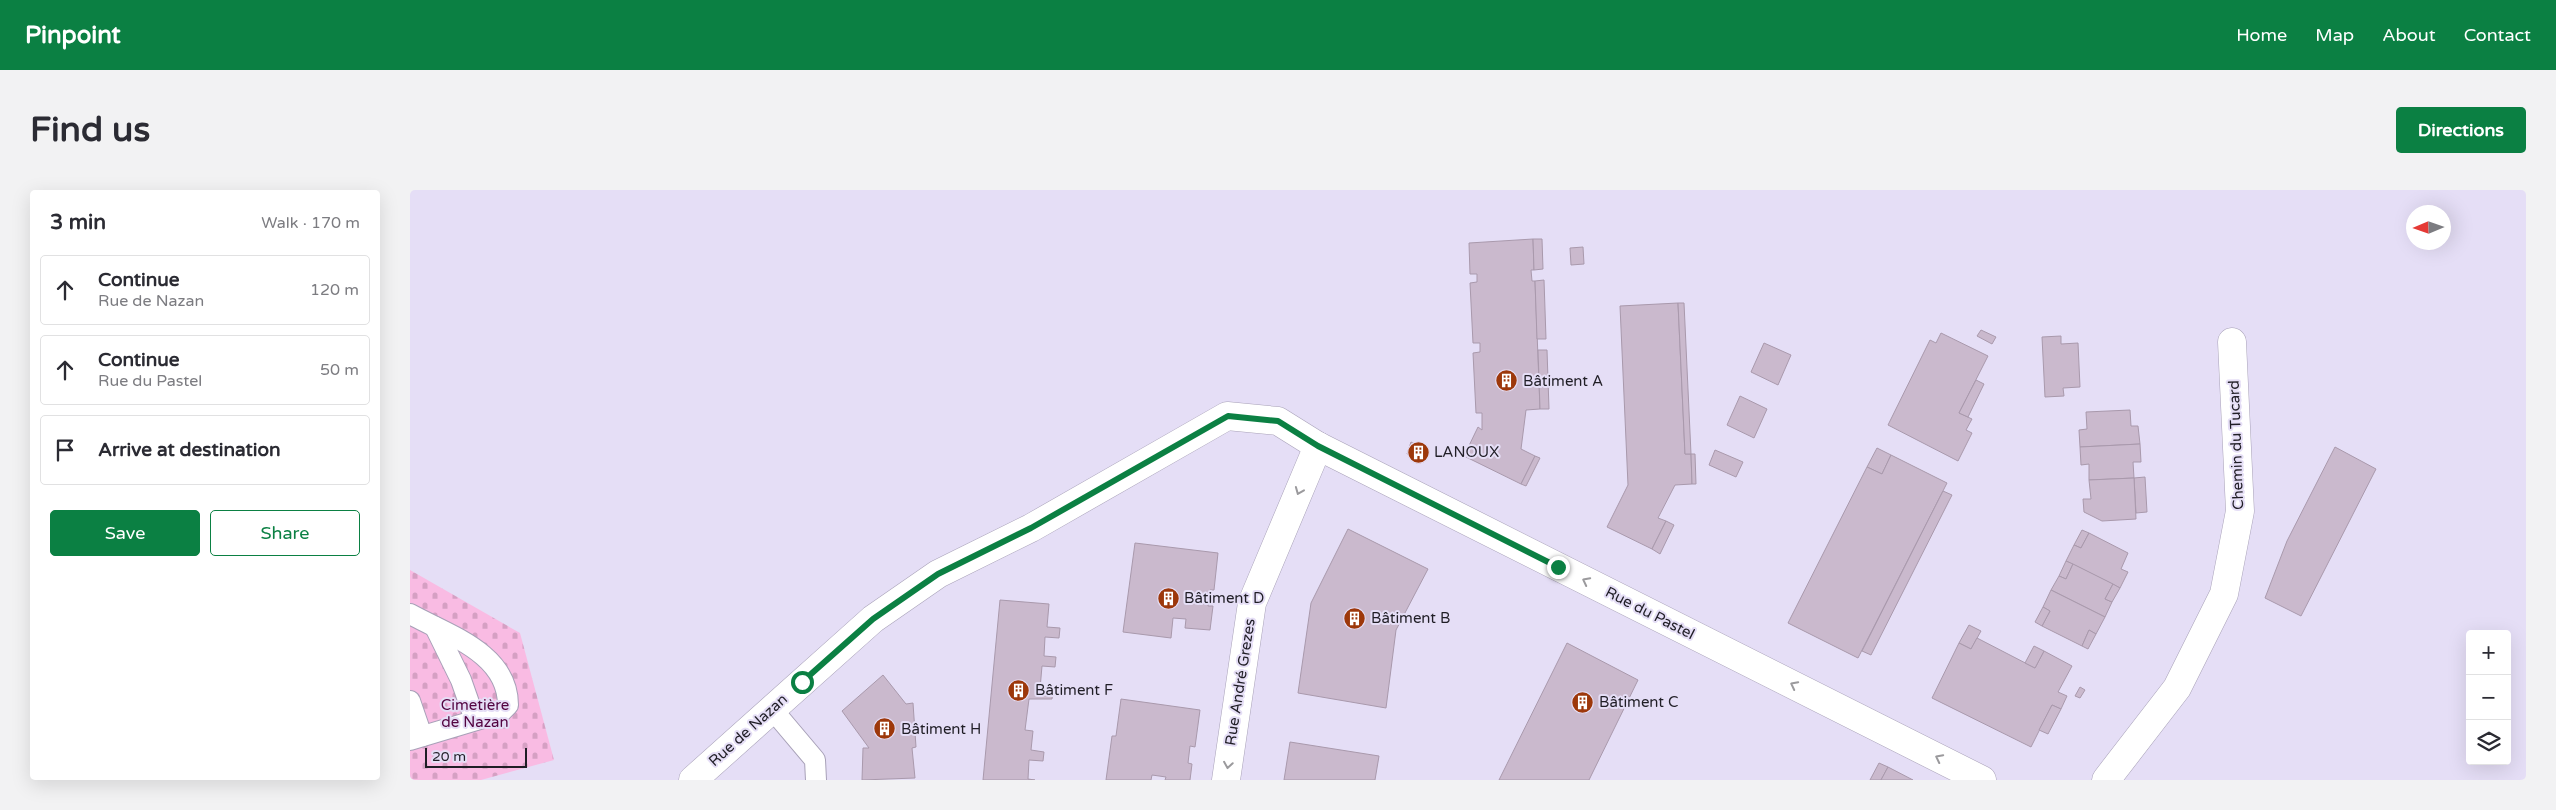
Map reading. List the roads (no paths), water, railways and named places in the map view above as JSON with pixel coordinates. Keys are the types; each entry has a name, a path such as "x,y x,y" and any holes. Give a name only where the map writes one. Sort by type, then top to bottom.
{"street":[{"name":"Chemin du Tucard","path":"2106,780 2177,688 2224,594 2240,512 2232,342"},
{"name":"Rue de Nazan","path":"693,780 873,619 938,574 1031,528 1228,416 1278,421 1318,446"},
{"name":"Rue André Grezes","path":"1226,780 1252,603 1318,446"},
{"name":"Rue du Pastel","path":"1318,446 1982,780"}],"lane":[{"path":"410,614 485,655 495,665 508,690 508,705 500,713 416,738 410,701"},
{"path":"435,627 461,680 475,720"},
{"path":"772,709 814,760 816,780"}],"place":[{"name":"Bâtiment A","path":"1507,381"},
{"name":"LANOUX","path":"1418,452"},
{"name":"Bâtiment D","path":"1168,598"},
{"name":"Bâtiment B","path":"1355,618"},
{"name":"Bâtiment F","path":"1019,690"},
{"name":"Bâtiment C","path":"1583,702"},
{"name":"Bâtiment H","path":"885,729"}],"park label":[{"name":"Cimetière de Nazan","path":"475,714"}]}
